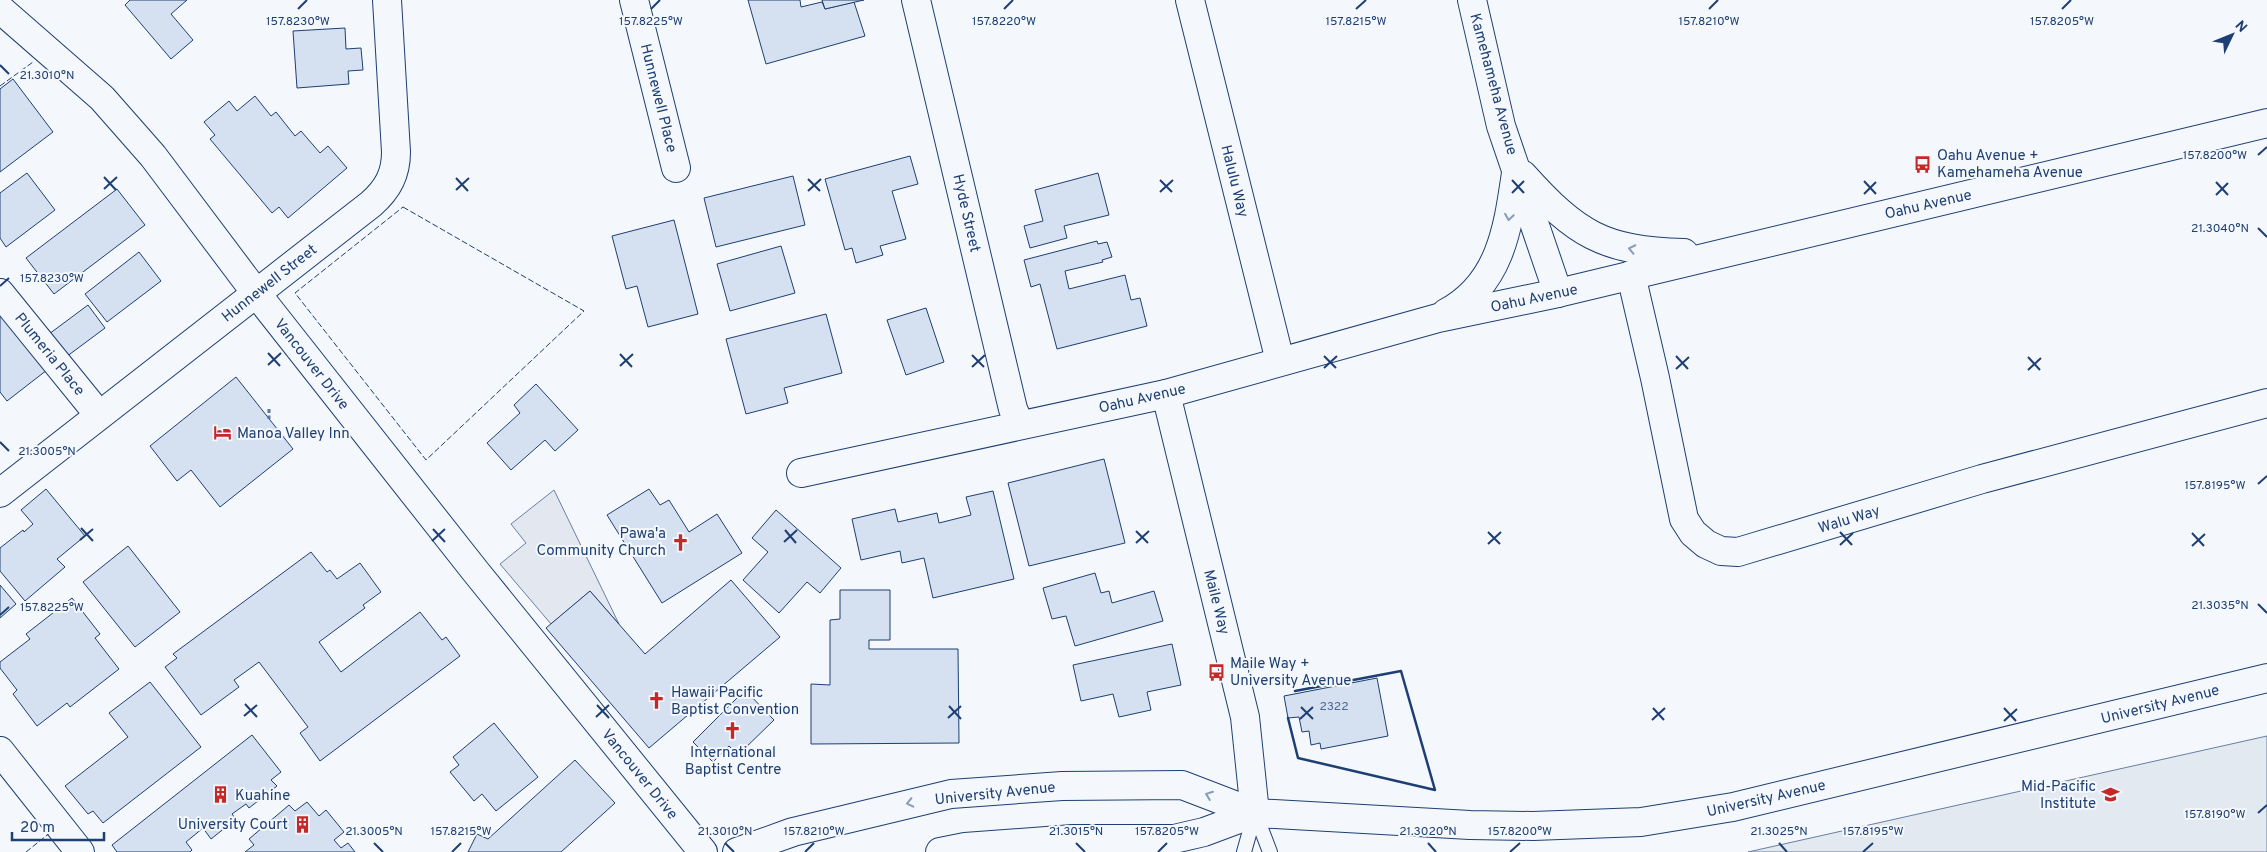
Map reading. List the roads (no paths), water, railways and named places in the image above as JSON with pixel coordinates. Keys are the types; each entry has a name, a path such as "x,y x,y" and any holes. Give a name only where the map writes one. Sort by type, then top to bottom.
{"street":[{"name":"Hunnewell Street","path":"0,493 372,204 389,185 395,169 396,152 387,0"},
{"name":"Hunnewell Place","path":"634,0 676,168"},
{"name":"Hyde Street","path":"916,0 1014,409 1020,425"},
{"name":"Halulu Way","path":"1190,0 1280,361"},
{"name":"Kamehameha Avenue","path":"1472,0 1501,126 1516,168 1558,214 1600,240 1648,252 1715,254"},
{"name":"Vancouver Drive","path":"0,9 102,98 153,156 256,293 476,572 703,852"},
{"name":"Oahu Avenue","path":"802,473 1166,394 1438,318 1558,293 2267,123"},
{"name":"Kamehameha Avenue","path":"1438,318 1468,298 1492,267 1507,231 1516,168"},
{"path":"1516,168 1558,293"},
{"name":"Walu Way","path":"1631,275 1655,378 1684,520 1699,539 1721,551 1738,552 1982,479 2267,403"},
{"name":"Plumeria Place","path":"0,293 99,416"},
{"name":"Maile Way","path":"1166,394 1245,717 1255,813"},
{"name":"University Avenue","path":"737,852 793,832 960,793 1062,786 1182,786 1255,813 1479,825 1533,826 1641,822 1733,807 2267,678"},
{"path":"0,751 80,852"},
{"name":"University Avenue","path":"940,852 965,847 1073,839 1174,839 1204,832 1255,813"}],"lane":[{"name":"Maile Way","path":"1244,852 1255,813"},
{"name":"Maile Way","path":"1255,813 1270,852"}],"place":[{"name":"Oahu Avenue + Kamehameha Avenue","path":"1923,164"},
{"name":"Manoa Valley Inn","path":"223,433"},
{"name":"Pawa'a Community Church","path":"680,542"},
{"name":"Maile Way + University Avenue","path":"1216,672"},
{"name":"Hawaii Pacific Baptist Convention","path":"657,701"},
{"name":"International Baptist Centre","path":"733,731"},
{"name":"Kuahine","path":"221,795"},
{"name":"Mid-Pacific Institute","path":"2110,795"},
{"name":"University Court","path":"302,824"}]}
